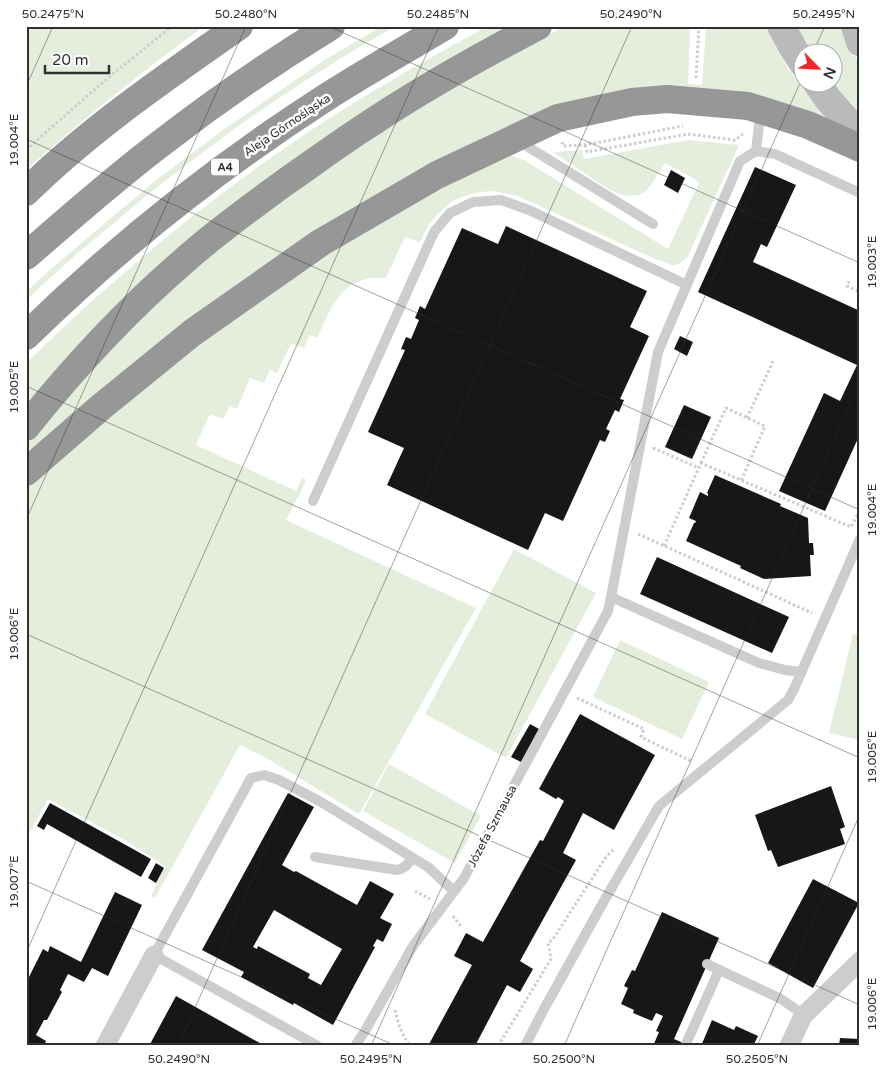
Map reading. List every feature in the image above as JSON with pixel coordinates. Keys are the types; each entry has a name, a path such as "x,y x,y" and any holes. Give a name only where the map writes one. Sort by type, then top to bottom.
{"highway":[{"path":"26,192 67,153 147,91 239,26"},
{"path":"26,256 165,140 288,53 331,26"},
{"name":"Aleja Górnośląska","path":"26,336 121,249 231,163 324,99 446,26"},
{"path":"26,427 49,398 102,339 185,259 219,232 327,152 371,123 478,58 538,26"},
{"path":"26,472 101,407 192,333 320,243 437,175 558,118 632,102 667,99 748,106 755,121 808,125 860,148"}],"main road":[{"path":"781,26 794,51"},
{"path":"855,26 860,42"},
{"path":"823,92 833,106 860,134"}],"street":[{"path":"105,1046 154,955"},
{"path":"790,1046 803,1016 860,961"}],"lane":[{"path":"755,121 759,125 756,151 775,154 860,193"},
{"path":"514,138 653,224"},
{"name":"Józefa Szmausa","path":"356,1046 413,946 464,878 608,611 658,352 740,161 756,151"},
{"path":"313,501 434,232 450,213 473,202 501,200 528,210 687,285"},
{"path":"525,1046 659,806 788,700 860,539"},
{"path":"611,597 759,663 785,670 802,672"},
{"path":"318,1046 154,955 252,778 264,775 279,780 321,802 428,867 454,891"},
{"path":"316,857 398,870 406,866 413,858"},
{"path":"707,964 781,999 798,1010 803,1016"},
{"path":"686,1044 719,970"}],"path":[{"path":"26,150 102,82 172,26"},
{"path":"695,85 699,26"},
{"path":"585,145 587,152 688,134 735,140 755,121"},
{"path":"561,137 563,146 585,145 684,126"},
{"path":"849,281 847,286 860,292"},
{"path":"747,418 774,359"},
{"path":"664,546 726,408 766,426 741,480"},
{"path":"641,443 699,468"},
{"path":"701,463 851,527 860,510"},
{"path":"624,528 825,618"},
{"path":"564,692 644,730 641,737 705,768"},
{"path":"395,1010 397,1022 410,1046"}],"green space":[{"path":"26,26 204,26 158,60 69,132 26,170"},
{"path":"382,26 396,26 288,92 186,165 96,237 26,301 26,292 160,177 223,130 323,61"},
{"path":"488,26 512,26 434,70 26,409 26,363 127,270 197,213 308,132 397,77"},
{"path":"565,26 690,26 688,84 702,85 706,26 767,26 794,76 794,92 806,92 825,116 743,95 498,131 33,450 30,450 27,446 28,444 69,394 121,336 208,256 292,193 358,147 418,107"},
{"path":"790,26 843,26 854,55 860,64 860,120 834,92 844,92 844,42 799,42"},
{"path":"688,140 739,145 688,256 682,262 671,265 646,255 518,196 493,191 467,195 451,202 436,216 419,242 405,237 386,278 371,278 359,281 341,294 328,314 317,338 310,335 304,348 291,343 277,373 270,370 264,383 250,378 237,409 230,406 222,419 210,414 196,445 296,491 302,478 306,480 286,520 476,608 359,814 268,759 240,745 155,898 151,896 165,866 123,839 48,799 26,839 26,486 243,309 388,214 503,155 524,160 668,249 699,183 695,179 665,163 646,191 639,195 621,195 608,189 553,152 582,150 584,159"},
{"path":"514,549 596,593 506,758 425,714"},
{"path":"853,634 860,635 860,740 829,733"},
{"path":"620,640 709,682 682,739 593,697"},
{"path":"389,764 481,816 455,863 363,811"}],"building":[{"path":"755,167 796,185 767,247 761,244 753,262 860,311 860,434 825,511 779,491 824,393 840,401 857,365 698,292"},
{"path":"671,170 685,178 678,193 664,185"},
{"path":"506,226 647,291 630,327 649,336 620,399 624,400 619,412 615,410 606,429 610,431 605,442 600,440 563,521 545,513 528,550 387,485 404,448 368,432 405,350 401,349 406,337 411,339 419,320 415,318 420,306 425,309 462,228 498,244"},
{"path":"680,336 693,342 687,356 674,349"},
{"path":"684,405 711,417 692,459 665,447"},
{"path":"715,475 808,518 809,543 813,543 814,555 810,555 811,576 764,579 740,568 741,566 686,541 696,521 689,518 700,492 708,496 707,493"},
{"path":"657,557 789,617 772,653 640,594"},
{"path":"580,714 655,755 614,830 583,813 563,853 576,860 520,961 533,969 520,992 507,985 475,1046 428,1046 472,965 454,956 466,933 483,942 540,840 543,841 564,801 558,797 556,799 539,789"},
{"path":"530,724 539,729 521,762 511,757"},
{"path":"831,786 845,827 840,829 845,844 778,867 771,850 768,851 755,815"},
{"path":"288,793 314,807 282,865 357,905 370,881 394,894 380,918 392,924 383,942 377,939 373,946 375,947 333,1025 241,977 244,972 202,950","holes":["274,910 342,949 321,985 308,978 310,974 258,946 257,949 253,947"]},
{"path":"50,803 151,859 141,877 47,824 44,830 37,826"},
{"path":"156,863 164,868 156,883 148,878"},
{"path":"813,879 859,903 813,988 768,963"},
{"path":"115,892 142,905 108,976 92,968 84,982 68,974 60,990 62,992 47,1020 44,1020 36,1035 46,1041 44,1046 26,1046 26,978 28,979 43,949 48,952 50,946 81,962"},
{"path":"662,912 719,938 674,1039 690,1046 653,1046 659,1032 656,1031 663,1016 656,1013 652,1021 633,1013 634,1010 621,1004 628,988 624,986 632,970 635,971"},
{"path":"176,996 265,1046 149,1046"},
{"path":"712,1020 734,1030 736,1026 758,1036 753,1046 701,1046"},
{"path":"840,1038 860,1039 860,1046 839,1046"}]}
